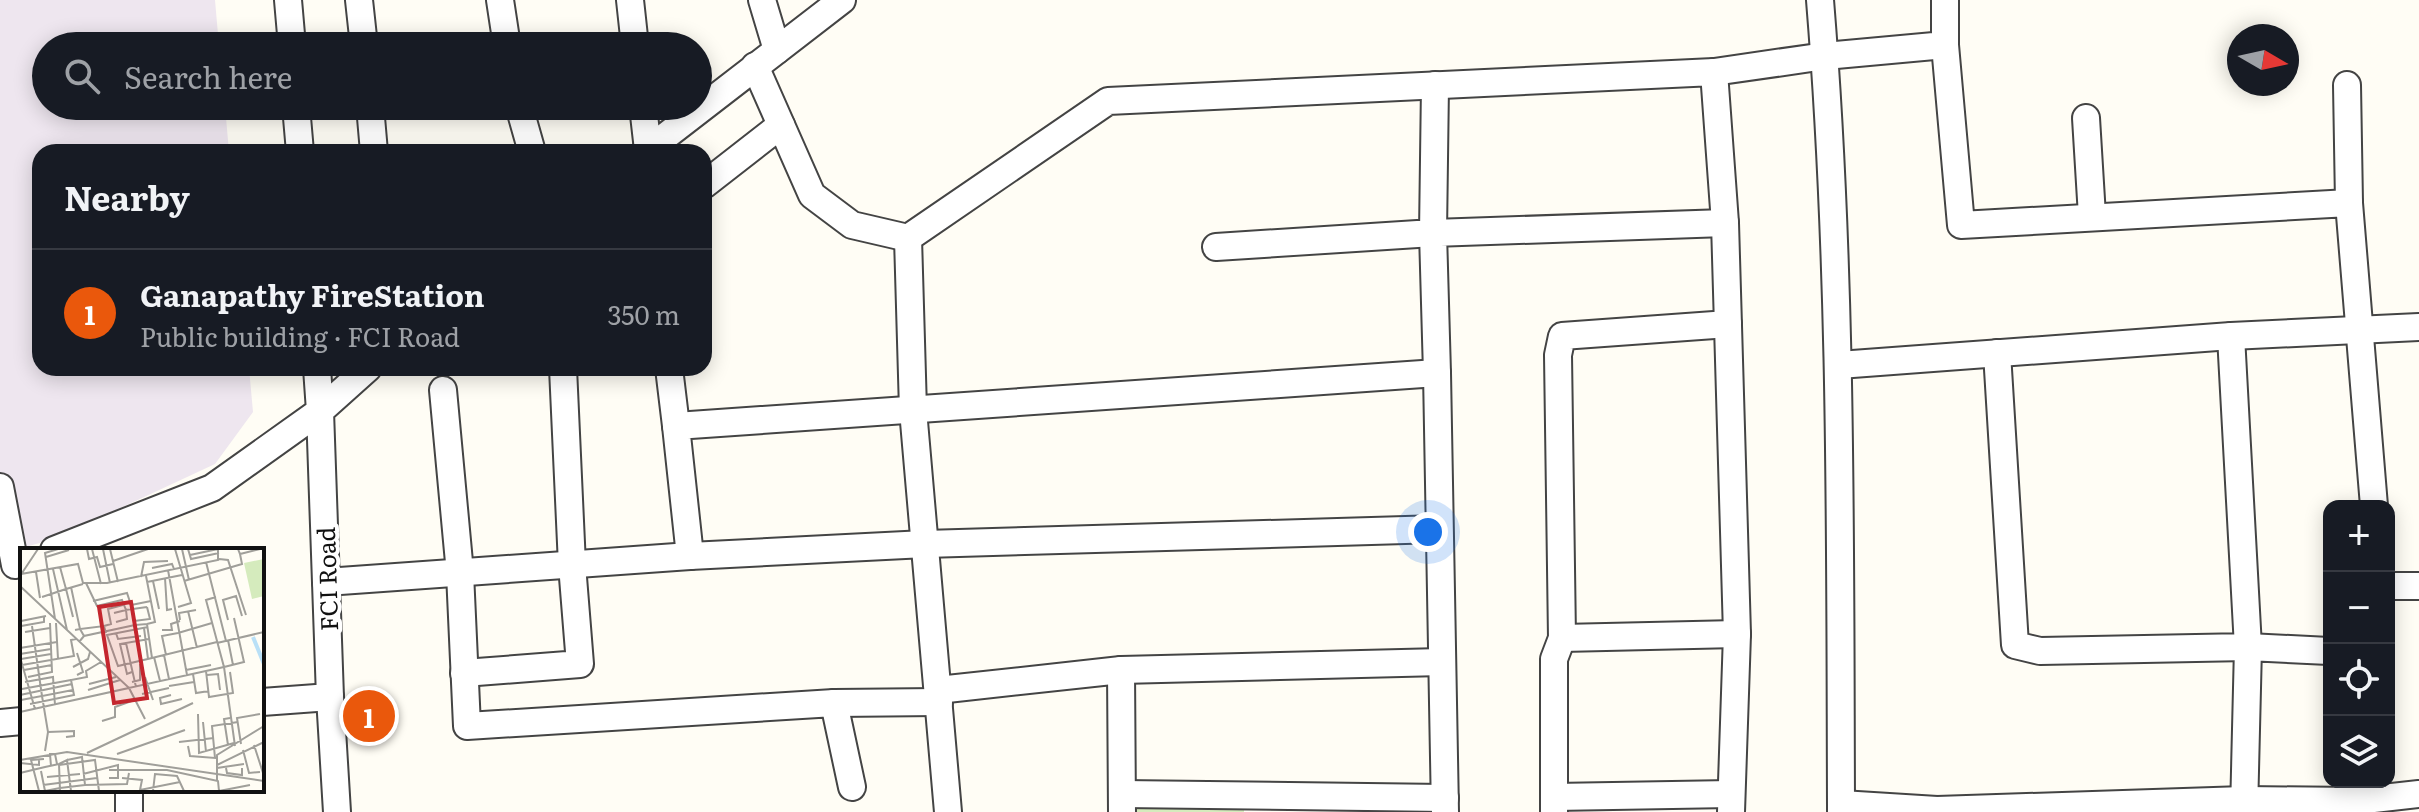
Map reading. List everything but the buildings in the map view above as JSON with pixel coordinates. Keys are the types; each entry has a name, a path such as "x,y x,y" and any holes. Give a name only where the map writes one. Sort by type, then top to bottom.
{"street":[{"path":"288,0 291,32"},
{"path":"359,0 362,32"},
{"path":"500,0 505,32"},
{"path":"630,0 633,32"},
{"path":"762,0 777,50"},
{"path":"712,100 842,0"},
{"path":"1820,0 1839,365 1841,808 1937,811 2356,807 2419,794"},
{"path":"1945,0 1945,45 1961,225 2349,203"},
{"path":"755,66 812,195 852,225 908,238 1108,101 1714,72 1825,56 1945,45"},
{"path":"1714,72 1725,223 1728,324 1737,634 1731,803 1554,804 1554,659 1562,638 1558,355 1562,336 1728,324"},
{"path":"1121,670 1122,803 1445,805 1433,233 1435,85"},
{"path":"2347,85 2349,203 2373,500"},
{"path":"2086,118 2092,216"},
{"path":"297,120 299,144"},
{"path":"371,120 373,144"},
{"path":"523,120 530,144"},
{"path":"644,120 646,144"},
{"path":"656,144 686,120"},
{"path":"712,179 781,125"},
{"path":"1216,247 1433,233 1725,223"},
{"path":"908,238 913,410 948,812"},
{"path":"1839,365 2231,336 2419,327"},
{"path":"2231,336 2248,647 2244,806"},
{"path":"1997,353 2015,645 2040,651 2248,647 2323,651"},
{"path":"676,426 1437,373"},
{"name":"FCI Road","path":"318,376 337,812"},
{"path":"59,548 212,488 320,411 359,376"},
{"path":"464,673 580,664 563,376"},
{"path":"670,376 690,556"},
{"path":"443,390 460,573 467,726 938,696 1121,670 1442,662"},
{"path":"0,487 12,566"},
{"path":"326,582 690,556 925,544 1439,529"},
{"path":"2395,586 2419,586"},
{"path":"1562,638 1737,634"},
{"path":"264,702 330,697"},
{"path":"834,703 852,787"},
{"path":"0,723 20,721"}],"shaded area":[{"path":"0,0 215,0 218,32 32,32 32,120 226,120 228,144 32,144 32,376 250,376 253,412 215,464 54,539 0,554"}],"green space":[{"path":"1128,799 1244,803 1244,812 1128,812"}],"place":[{"name":"Ganapathy FireStation","path":"369,716"}]}
